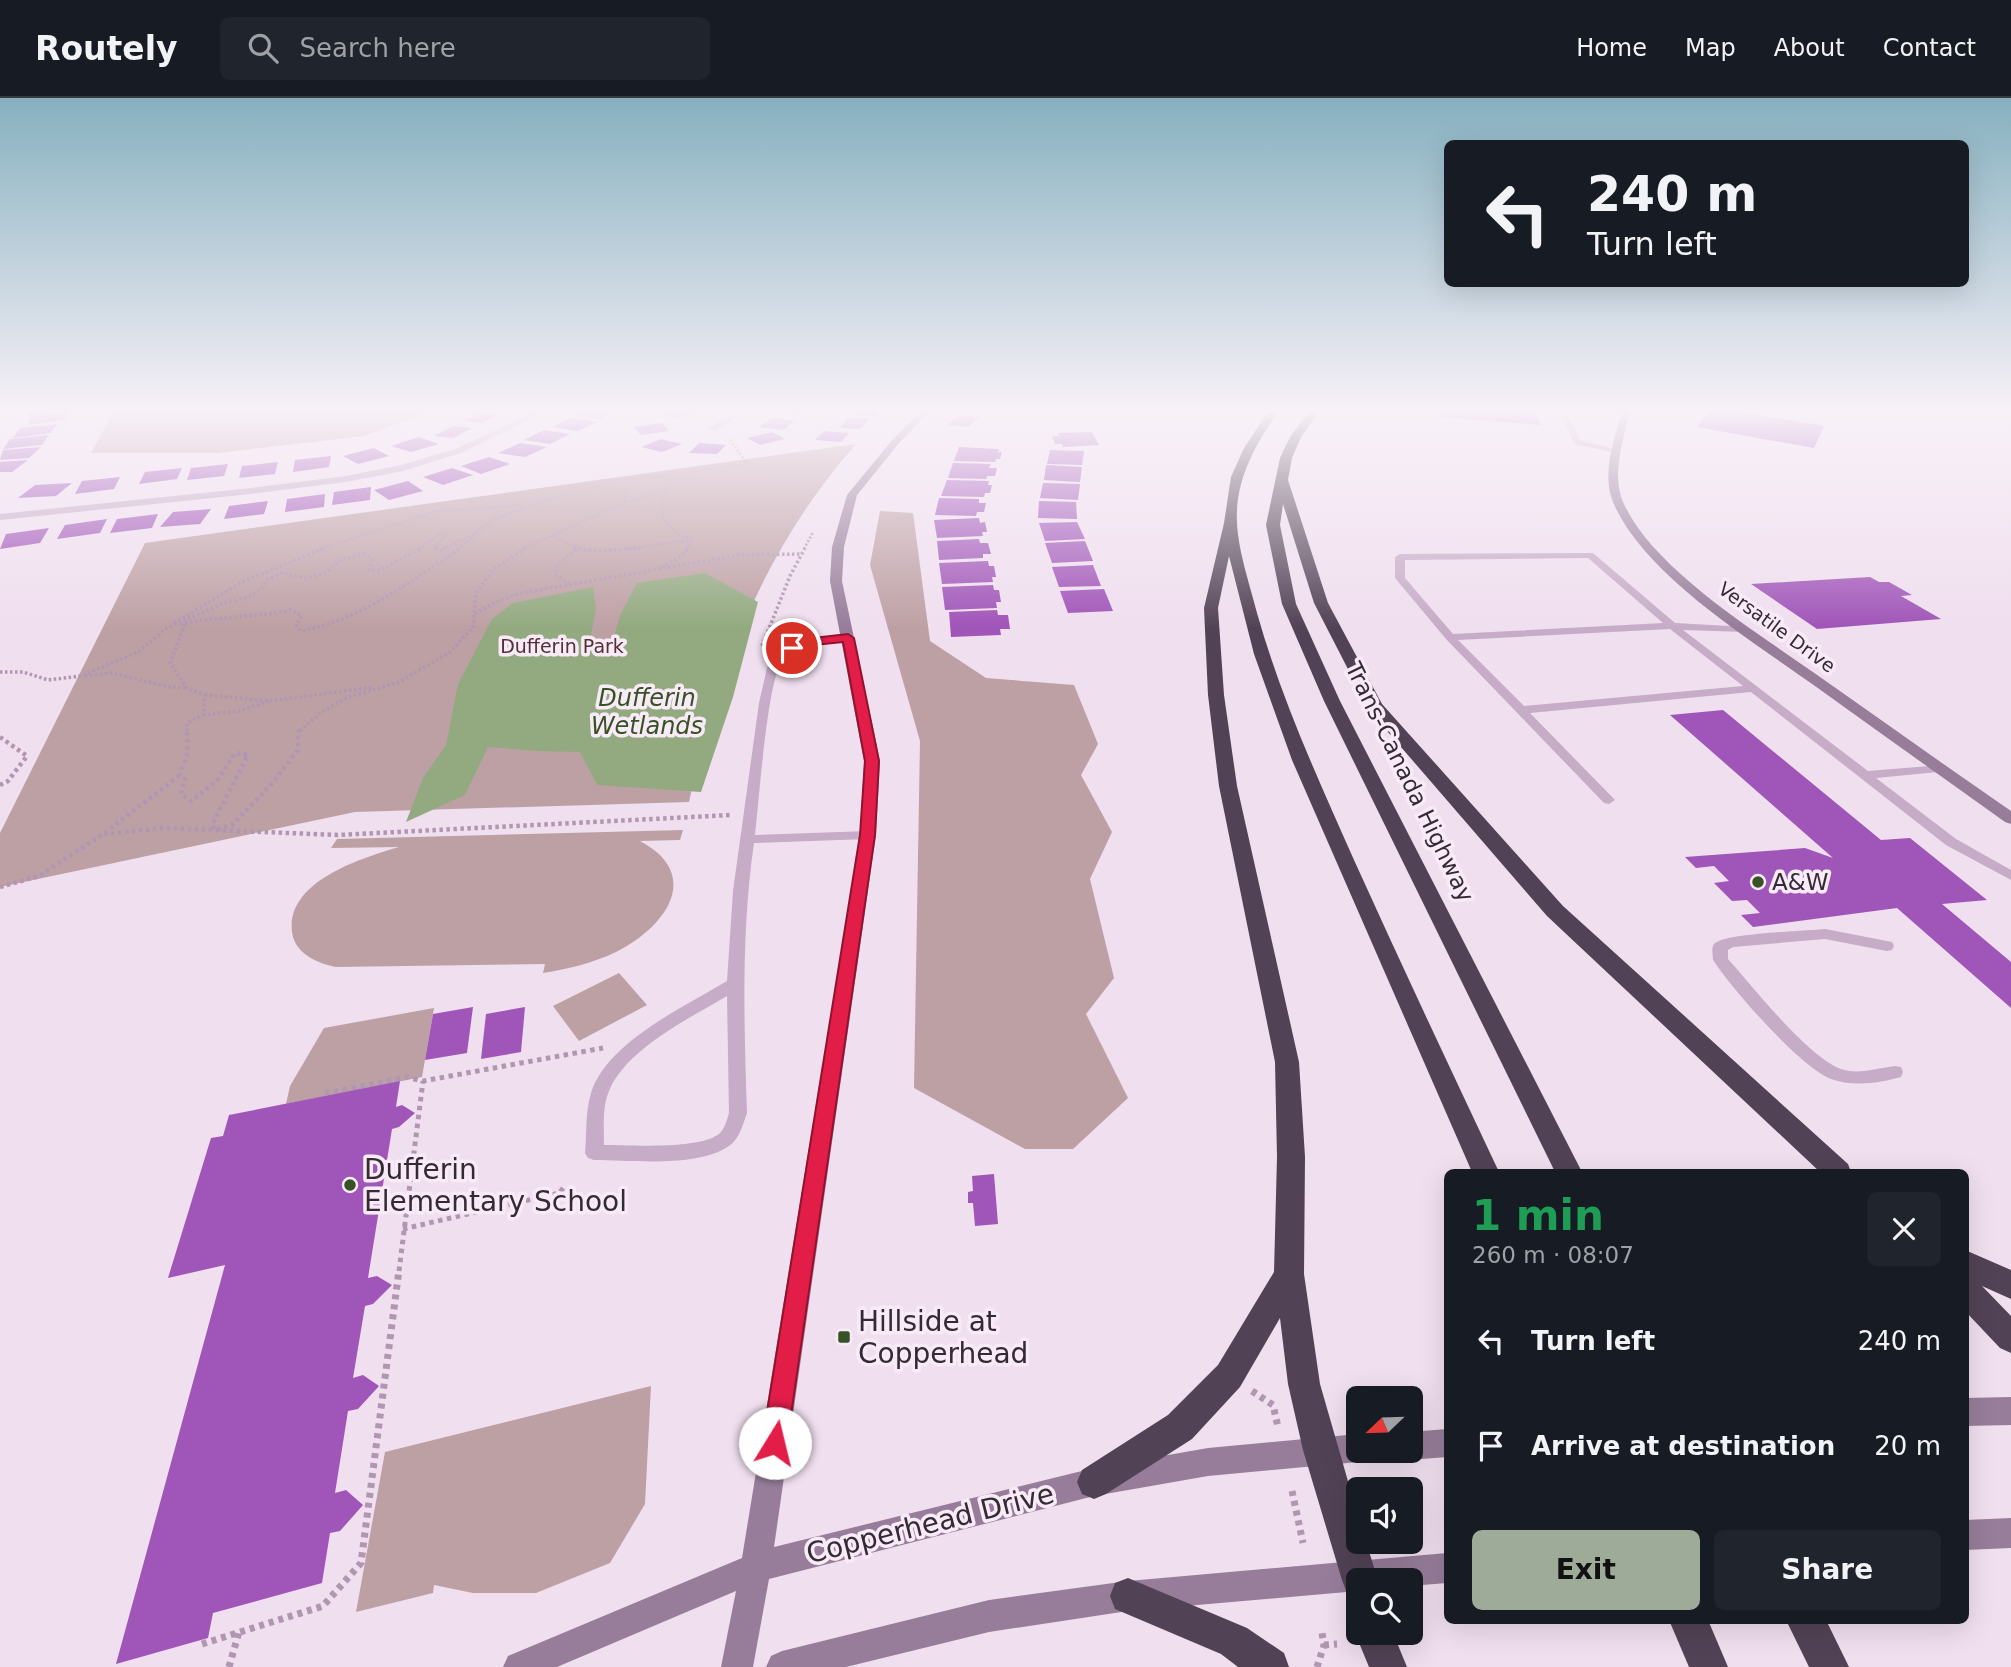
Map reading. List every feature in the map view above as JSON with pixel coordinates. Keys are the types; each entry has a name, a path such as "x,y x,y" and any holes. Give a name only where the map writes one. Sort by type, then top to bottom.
{"highway":[{"path":"1236,482 1230,523 1211,608 1216,695 1228,786 1287,1062 1291,1157 1289,1274 1304,1384 1357,1568"},
{"name":"Trans-Canada Highway","path":"1280,482 1272,525 1289,604 1344,725 1566,1169"},
{"path":"1283,482 1321,603 1375,706 1555,911 1835,1169"},
{"path":"1230,523 1247,605 1275,698 1338,848 1484,1169"},
{"path":"1969,1265 2011,1285"},
{"path":"1094,1482 1180,1427 1229,1376 1289,1274"},
{"path":"1969,1293 2011,1338"},
{"path":"1128,1596 1234,1641 1270,1667"},
{"path":"1690,1624 1709,1667"},
{"path":"1807,1624 1830,1667"},
{"path":"1379,1645 1388,1667"}],"street":[{"path":"0,516 321,482"},
{"path":"737,1667 756,1567 868,835 872,761 836,581 838,547 852,495 862,482"},
{"name":"Versatile Drive","path":"1614,482 1617,500 1634,533 1665,568 1744,629 2011,819"},
{"path":"1969,1412 2011,1411"},
{"path":"1423,1445 1444,1443"},
{"name":"Copperhead Drive","path":"520,1667 756,1567 1094,1482 1208,1462 1346,1449"},
{"path":"1969,1535 2011,1533"},
{"path":"1423,1571 1444,1568"},
{"path":"782,1667 989,1615 1128,1596 1346,1579"}],"lane":[{"path":"1609,800 1450,636 1400,578 1400,557 1590,555 1672,626 1951,842 2011,876"},
{"path":"1450,636 1672,626 1744,629"},
{"path":"735,984 650,1038 615,1067 600,1091 594,1153 679,1151 708,1147 724,1140 733,1129 738,1113 735,984 740,891 772,668 780,656 792,648 813,642 848,638"},
{"path":"1522,710 1752,689"},
{"path":"1865,775 1938,768"},
{"path":"748,839 868,835"},
{"path":"1887,947 1825,934 1731,942 1720,947 1721,960 1814,1062 1836,1074 1860,1077 1895,1072"}],"path":[{"path":"81,676 138,652 167,628 222,591 267,568 341,540 449,509 502,509 536,503 610,482"},
{"path":"665,482 669,486 659,503 661,518 680,537 694,538"},
{"path":"595,487 625,492 625,502"},
{"path":"179,776 185,779 181,794 191,800 204,794 225,773 235,753 248,755 212,825 216,830 232,825 269,787 298,750 298,732 320,713 346,698 398,682 449,653 472,627 476,593 494,569 516,552 625,502 665,491"},
{"path":"167,628 226,602 248,597 261,590 267,580 282,573 305,578 326,573 341,559 364,554 372,560 369,569 378,571 417,551 439,534 447,535 434,547 441,550 471,536 490,522 536,503"},
{"path":"176,625 211,617 246,618 291,610 302,616 296,625 301,631 318,630 379,601 476,537 490,522"},
{"path":"758,657 772,618 813,532"},
{"path":"550,535 578,548 655,546 694,538"},
{"path":"657,569 682,556 694,538"},
{"path":"570,584 555,574 557,565 578,548"},
{"path":"474,614 521,593 570,584 740,555 802,554"},
{"path":"185,624 170,663 187,688"},
{"path":"0,672 23,672 48,680 111,674 187,688 205,695 272,700 305,699 398,682"},
{"path":"202,715 205,695"},
{"path":"0,887 39,876 103,834 179,776 187,756 187,723 202,715 239,711 272,700"},
{"path":"0,737 27,756 8,781 0,785"},
{"path":"103,834 163,828 338,835 736,815"},
{"path":"325,1093 406,1077 423,1081 612,1046"},
{"path":"202,1644 323,1606 360,1563 423,1081"},
{"path":"404,1229 559,1193 565,1186"},
{"path":"1251,1391 1273,1405 1278,1427"},
{"path":"1292,1491 1303,1543"},
{"path":"229,1667 239,1632"},
{"path":"1317,1667 1324,1645 1322,1633"},
{"path":"1324,1645 1337,1644"}],"green space":[{"name":"Dufferin Park","path":"582,482 825,482 796,524 749,612 714,705 689,802 355,812 0,887 0,833 145,543"},
{"path":"880,511 913,513 930,641 986,678 1074,685 1098,744 1081,775 1112,832 1090,879 1114,978 1086,1014 1128,1098 1073,1149 1025,1149 914,1088 920,741 870,565"},
{"path":"683,830 680,840 640,841 659,855 670,869 673,885 670,900 662,915 634,942 607,956 580,965 543,973 545,964 336,967 308,956 294,940 293,914 301,899 313,886 347,865 399,847 331,848 337,839"},
{"path":"619,973 647,1005 579,1041 553,1006"},
{"path":"434,1008 422,1077 286,1104 290,1086 324,1028"},
{"path":"651,1386 645,1504 610,1563 536,1593 473,1593 434,1585 433,1593 356,1612 385,1452"}],"water":[{"name":"Dufferin Wetlands","path":"705,573 758,602 733,697 701,792 597,785 580,752 488,747 465,795 406,822 423,778 446,745 458,684 492,619 513,603 593,587 596,609 589,645 612,644 620,615 637,583"}],"building":[{"path":"81,482 117,482 114,489 75,494"},
{"path":"410,482 423,491 389,500 374,490"},
{"path":"946,482 989,482 988,485 992,485 990,493 985,493 984,497 941,496"},
{"path":"72,483 56,496 18,498 35,485"},
{"path":"1043,483 1080,484 1078,500 1040,498"},
{"path":"371,487 370,500 332,505 334,492"},
{"path":"325,494 324,507 285,512 287,499"},
{"path":"939,498 979,499 979,503 986,503 984,512 977,512 976,516 935,515"},
{"path":"268,501 264,514 224,519 229,506"},
{"path":"1039,501 1076,502 1077,519 1038,518"},
{"path":"211,509 200,524 160,527 173,512"},
{"path":"158,514 152,528 110,533 117,519"},
{"path":"979,518 980,523 985,522 987,532 982,532 983,536 937,538 934,520"},
{"path":"107,519 100,533 57,539 65,525"},
{"path":"1077,522 1085,539 1045,541 1039,523"},
{"path":"49,528 40,543 0,549 6,534"},
{"path":"979,539 980,543 988,543 991,554 983,554 983,558 939,560 937,541"},
{"path":"1085,541 1093,561 1052,563 1045,543"},
{"path":"988,561 989,566 994,566 996,577 992,577 993,582 942,584 939,563"},
{"path":"1093,565 1101,586 1059,587 1052,567"},
{"path":"1870,577 1879,582 1889,582 1912,595 1901,596 1941,619 1817,629 1751,584"},
{"path":"993,585 994,590 999,590 1001,602 996,602 997,608 945,610 942,587"},
{"path":"1104,589 1113,611 1068,613 1060,591"},
{"path":"997,610 998,615 1008,615 1010,629 1000,629 1001,635 951,637 949,612"},
{"path":"1723,710 1881,840 1910,838 1987,900 1942,904 2011,962 2011,1008 1897,908 1753,927 1741,915 1760,913 1747,900 1732,901 1714,883 1729,881 1714,866 1696,868 1685,857 1805,848 1833,858 1670,715"},
{"path":"473,1007 467,1053 425,1060 433,1014"},
{"path":"525,1007 521,1052 481,1059 486,1014"},
{"path":"400,1081 396,1107 402,1105 415,1113 399,1127 392,1129 368,1278 377,1276 392,1285 373,1304 365,1306 353,1378 363,1375 379,1386 358,1409 348,1411 335,1493 346,1490 363,1505 340,1531 330,1533 322,1583 213,1613 208,1638 116,1664 225,1265 168,1278 211,1138 223,1136 229,1115"},
{"path":"994,1174 998,1224 975,1226 973,1203 968,1203 968,1192 973,1191 972,1176"}],"place":[{"name":"A&W","path":"1758,882"},
{"name":"Dufferin Elementary School","path":"350,1185"},
{"name":"Hillside at Copperhead","path":"844,1337"}],"route":[{"path":"775,1443 868,835 872,761 848,638 813,642 792,648"}]}
